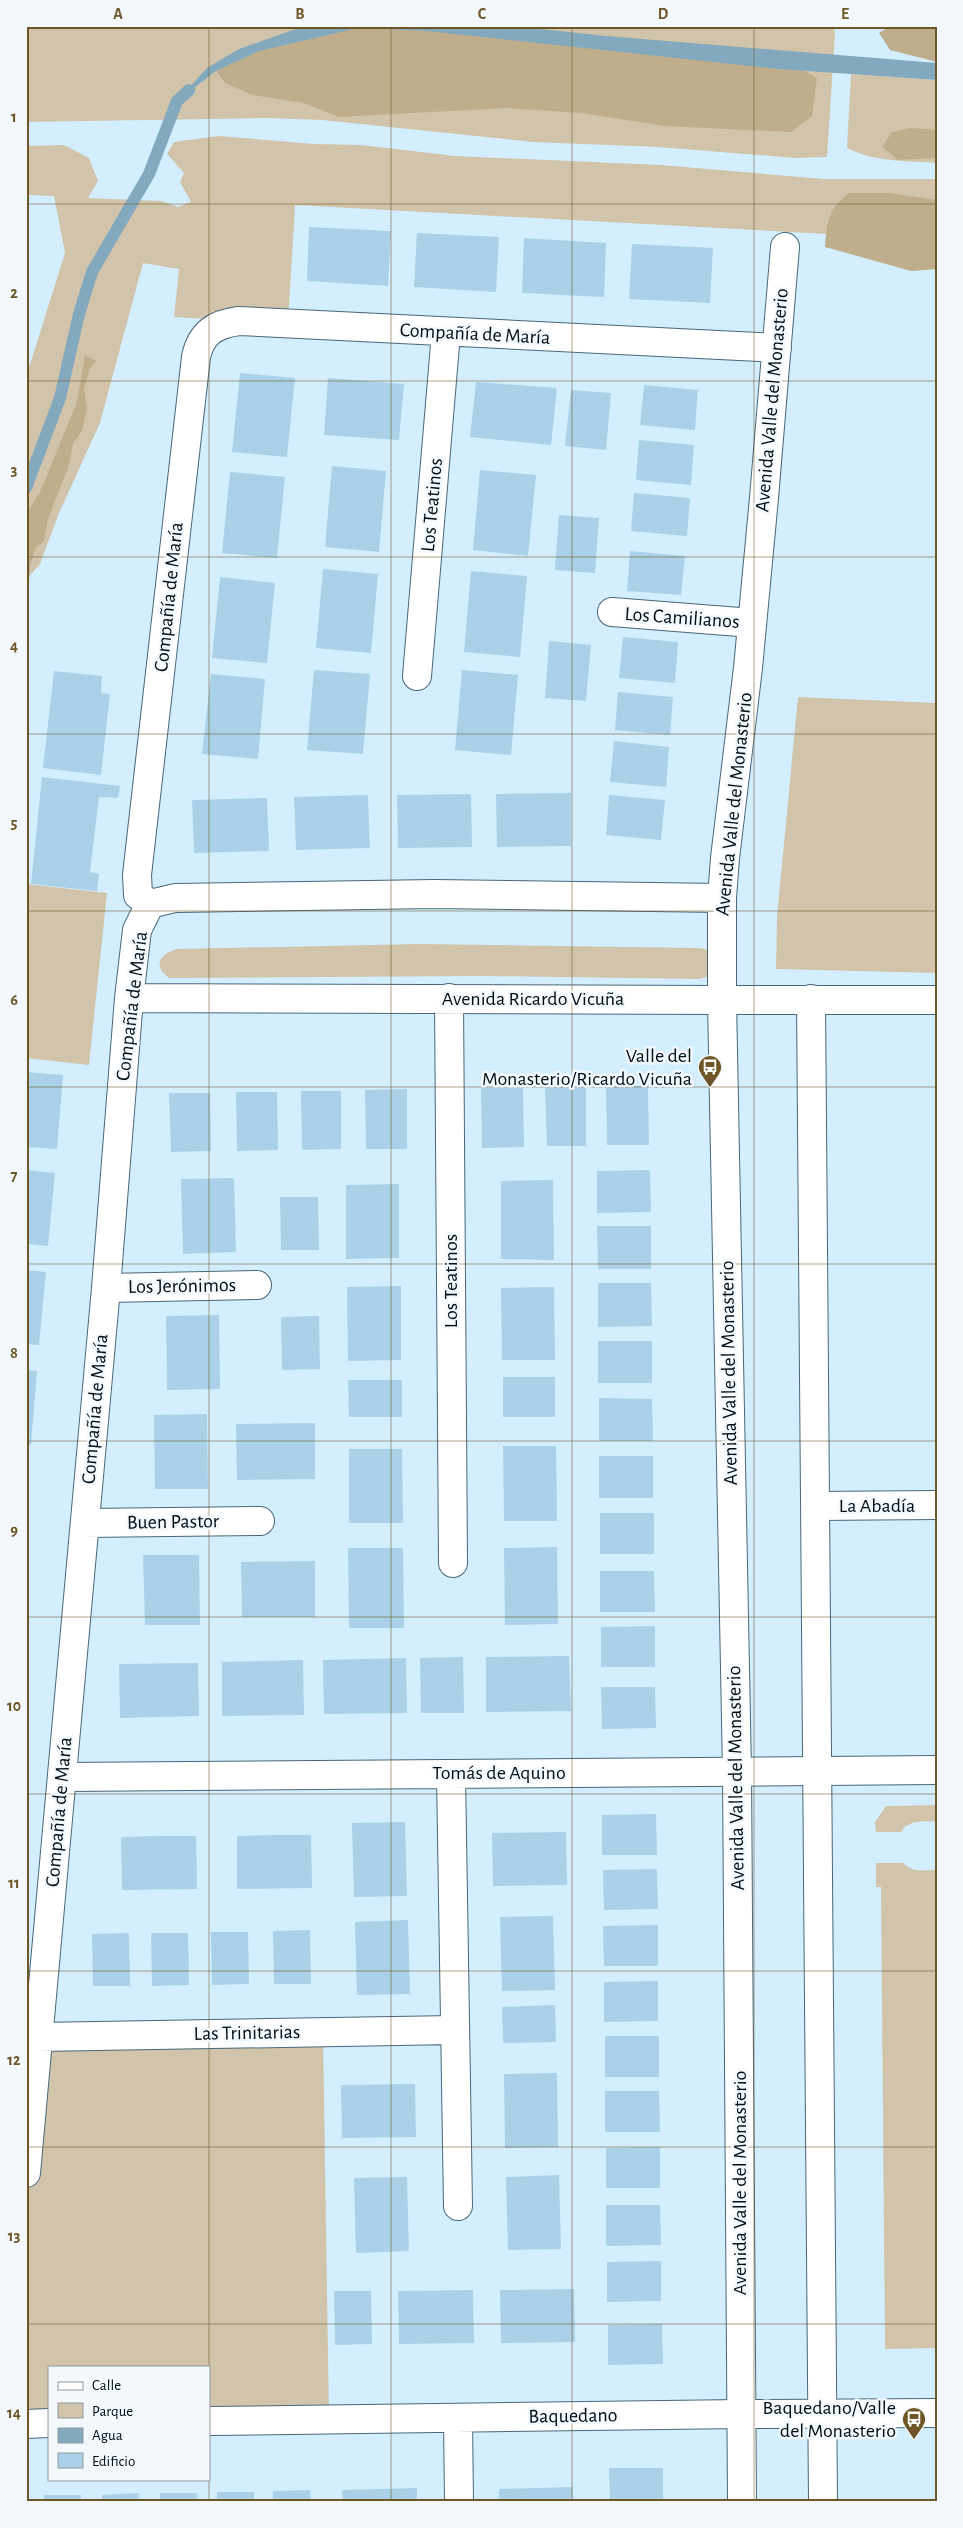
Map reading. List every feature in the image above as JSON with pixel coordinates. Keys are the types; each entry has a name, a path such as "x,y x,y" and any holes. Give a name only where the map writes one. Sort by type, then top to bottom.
{"street":[{"name":"Avenida Valle del Monasterio","path":"742,2502 737,1771 722,1000 722,898 752,623 777,348 784,247"},
{"name":"Compañía de María","path":"26,2173 106,1288 129,998 137,930 150,904 138,895 137,875 198,345 211,329 223,323 239,322 777,348"},
{"name":"Los Teatinos","path":"417,676 446,333"},
{"name":"Los Camilianos","path":"612,612 752,623"},
{"path":"150,904 176,898 434,894 722,898"},
{"name":"Avenida Ricardo Vicuña","path":"129,998 937,1000"},
{"name":"Los Teatinos","path":"449,998 453,1563"},
{"path":"812,999 823,2502"},
{"name":"Los Jerónimos","path":"106,1288 257,1284"},
{"name":"La Abadía","path":"816,1506 937,1505"},
{"name":"Buen Pastor","path":"85,1523 260,1521"},
{"name":"Tomás de Aquino","path":"62,1777 937,1770"},
{"path":"451,1774 458,2206"},
{"name":"Las Trinitarias","path":"38,2037 455,2030"},
{"name":"Baquedano","path":"210,2421 937,2413"},
{"path":"458,2418 459,2502"},
{"path":"26,2424 48,2423"}],"green space":[{"path":"26,26 834,26 827,157 795,158 658,147 533,142 322,120 266,118 26,122"},
{"path":"851,74 937,80 937,163 879,158 847,148"},
{"path":"219,136 314,144 361,145 455,156 661,165 824,179 937,179 937,240 295,205 288,324 174,317 179,269 143,263 100,423 59,513 40,564 26,580 26,377 65,253 54,196 26,195 26,146 64,145 89,158 98,181 88,198 161,201 178,207 191,202 180,182 184,173 167,154 174,142"},
{"path":"798,697 937,703 937,973 776,969 777,916"},
{"path":"26,884 107,893 89,1065 26,1058"},
{"path":"420,944 699,948 709,950 709,976 700,979 482,976 169,978 161,969 160,964 160,960 166,954 177,949"},
{"path":"937,1805 937,1821 912,1823 901,1832 876,1832 875,1822 886,1806"},
{"path":"876,1863 903,1863 915,1870 937,1870 937,2348 885,2349 881,1887 876,1887"},
{"path":"323,2032 329,2420 210,2421 210,2366 48,2366 48,2423 26,2424 26,2173 38,2037"}],"shaded area":[{"path":"348,26 454,26 795,65 817,78 812,116 791,132 665,126 581,113 506,108 339,117 304,103 252,95 225,83 216,71 259,51"},
{"path":"890,26 937,26 937,62 890,50 879,33"},
{"path":"911,128 937,130 937,158 898,160 882,147 892,132"},
{"path":"849,193 889,193 937,200 937,269 911,271 825,247 830,217 837,205"},
{"path":"85,355 96,361 90,368 84,389 87,408 82,431 73,444 69,465 48,519 44,541 35,549 30,567 26,624 26,514 40,492 77,402"}],"water":[{"path":"304,26 513,26 606,36 937,63 937,80 778,69 427,31 358,28 259,51 216,71 177,101 207,68 239,49"}],"building":[{"path":"309,227 391,231 388,286 307,281"},
{"path":"417,233 499,237 496,292 414,287"},
{"path":"524,238 606,243 604,297 522,293"},
{"path":"632,244 713,248 710,303 629,299"},
{"path":"240,373 295,378 287,457 232,452"},
{"path":"328,378 404,384 399,440 324,435"},
{"path":"476,382 557,388 551,445 470,437"},
{"path":"644,385 698,390 695,430 640,425"},
{"path":"571,390 611,393 606,450 565,446"},
{"path":"639,440 694,445 691,485 636,480"},
{"path":"332,466 386,471 379,552 325,547"},
{"path":"480,470 536,475 528,556 473,550"},
{"path":"230,472 285,477 277,558 222,553"},
{"path":"634,493 690,498 687,536 631,531"},
{"path":"559,515 599,518 595,573 555,570"},
{"path":"630,551 685,556 681,595 627,591"},
{"path":"323,569 378,574 371,653 316,648"},
{"path":"471,571 527,576 520,657 464,652"},
{"path":"220,577 275,583 267,663 212,658"},
{"path":"623,637 678,642 675,683 619,678"},
{"path":"549,641 591,645 586,701 545,698"},
{"path":"314,670 370,674 363,754 307,750"},
{"path":"462,670 518,675 511,755 455,750"},
{"path":"54,671 102,676 101,693 110,694 101,775 43,768"},
{"path":"211,674 265,679 258,759 202,754"},
{"path":"618,692 673,697 670,735 615,730"},
{"path":"614,741 669,747 666,787 610,782"},
{"path":"42,777 120,786 118,798 99,797 90,872 99,874 97,891 31,884"},
{"path":"571,793 571,846 497,847 496,794"},
{"path":"471,794 472,847 398,848 397,795"},
{"path":"368,795 370,848 296,850 294,797"},
{"path":"609,795 665,800 661,840 606,835"},
{"path":"267,798 269,851 194,853 192,800"},
{"path":"26,1072 63,1075 57,1149 26,1147"},
{"path":"606,1086 648,1086 649,1145 607,1145"},
{"path":"545,1087 586,1087 586,1146 547,1146"},
{"path":"481,1088 523,1088 524,1147 482,1148"},
{"path":"407,1089 407,1149 366,1149 365,1090"},
{"path":"301,1091 341,1091 341,1149 302,1150"},
{"path":"236,1092 277,1092 278,1150 237,1151"},
{"path":"169,1093 210,1093 211,1151 171,1152"},
{"path":"26,1170 55,1173 48,1246 26,1244"},
{"path":"650,1170 651,1212 597,1213 597,1171"},
{"path":"234,1178 236,1252 183,1254 181,1179"},
{"path":"553,1180 554,1260 501,1259 501,1181"},
{"path":"399,1184 399,1258 346,1259 346,1185"},
{"path":"280,1197 318,1197 319,1250 281,1250"},
{"path":"597,1226 651,1226 651,1269 598,1269"},
{"path":"26,1270 46,1272 39,1345 26,1344"},
{"path":"598,1283 651,1283 652,1326 598,1327"},
{"path":"401,1286 401,1360 348,1361 347,1287"},
{"path":"554,1287 555,1360 502,1360 501,1288"},
{"path":"219,1315 220,1389 167,1390 166,1316"},
{"path":"319,1316 320,1369 282,1370 281,1317"},
{"path":"598,1341 652,1341 652,1383 598,1383"},
{"path":"26,1370 37,1371 31,1445 26,1445"},
{"path":"503,1377 555,1377 555,1417 503,1417"},
{"path":"348,1380 402,1380 402,1417 349,1417"},
{"path":"599,1398 652,1399 653,1441 599,1441"},
{"path":"207,1414 208,1489 155,1489 154,1415"},
{"path":"315,1423 315,1479 237,1480 236,1424"},
{"path":"503,1446 556,1446 557,1521 504,1521"},
{"path":"349,1449 402,1449 403,1523 349,1523"},
{"path":"599,1456 653,1456 653,1498 599,1498"},
{"path":"26,1469 29,1469 28,1486 26,1486"},
{"path":"600,1513 654,1513 654,1554 600,1554"},
{"path":"557,1547 558,1624 505,1625 504,1548"},
{"path":"348,1548 403,1548 404,1628 349,1628"},
{"path":"143,1555 199,1555 200,1625 145,1625"},
{"path":"315,1561 315,1617 242,1617 241,1562"},
{"path":"600,1571 654,1571 655,1612 600,1612"},
{"path":"655,1626 655,1667 601,1667 601,1627"},
{"path":"569,1656 571,1711 486,1712 486,1657"},
{"path":"463,1657 464,1713 421,1713 420,1658"},
{"path":"406,1658 407,1713 324,1714 323,1660"},
{"path":"303,1660 304,1715 222,1716 222,1662"},
{"path":"198,1663 199,1716 120,1718 119,1664"},
{"path":"601,1687 655,1687 656,1728 602,1729"},
{"path":"656,1814 657,1855 602,1855 602,1815"},
{"path":"405,1822 407,1896 354,1897 352,1823"},
{"path":"566,1832 567,1885 493,1886 492,1833"},
{"path":"311,1835 312,1888 237,1889 237,1836"},
{"path":"196,1836 197,1889 122,1890 121,1837"},
{"path":"657,1869 658,1909 604,1910 603,1870"},
{"path":"553,1916 555,1990 502,1991 500,1917"},
{"path":"408,1920 410,1994 357,1995 355,1922"},
{"path":"658,1925 658,1966 604,1966 603,1926"},
{"path":"310,1930 311,1984 274,1984 273,1931"},
{"path":"211,1932 248,1932 249,1984 212,1985"},
{"path":"129,1933 130,1986 93,1986 92,1934"},
{"path":"151,1933 188,1933 189,1985 152,1986"},
{"path":"658,1981 658,2021 604,2022 604,1982"},
{"path":"555,2005 556,2042 503,2043 502,2007"},
{"path":"605,2036 659,2036 659,2077 605,2077"},
{"path":"557,2073 558,2147 505,2148 504,2074"},
{"path":"415,2084 416,2137 342,2138 341,2085"},
{"path":"605,2091 659,2091 660,2132 605,2132"},
{"path":"660,2147 660,2188 606,2188 606,2148"},
{"path":"559,2175 561,2249 508,2250 506,2177"},
{"path":"407,2177 409,2251 356,2253 354,2178"},
{"path":"606,2205 660,2205 661,2245 606,2246"},
{"path":"661,2261 661,2301 607,2302 607,2262"},
{"path":"574,2289 575,2342 501,2343 500,2290"},
{"path":"473,2290 474,2343 399,2344 398,2291"},
{"path":"334,2291 371,2291 372,2344 335,2345"},
{"path":"662,2324 663,2364 608,2365 608,2325"},
{"path":"609,2468 663,2468 663,2502 610,2502"},
{"path":"573,2487 573,2502 499,2502 499,2489"},
{"path":"417,2488 417,2502 343,2502 342,2490"},
{"path":"310,2490 311,2502 273,2502 273,2491"},
{"path":"217,2492 254,2492 254,2502 217,2502"},
{"path":"139,2493 139,2502 102,2502 102,2495"},
{"path":"160,2493 197,2493 197,2502 160,2502"},
{"path":"44,2495 81,2495 81,2502 44,2502"}],"waterway":[{"path":"26,488 60,398 79,314 92,272 149,174 177,101 189,90"}],"place":[{"name":"Valle del Monasterio/Ricardo Vicuña","path":"710,1088"},
{"name":"Baquedano/Valle del Monasterio","path":"914,2440"}]}
